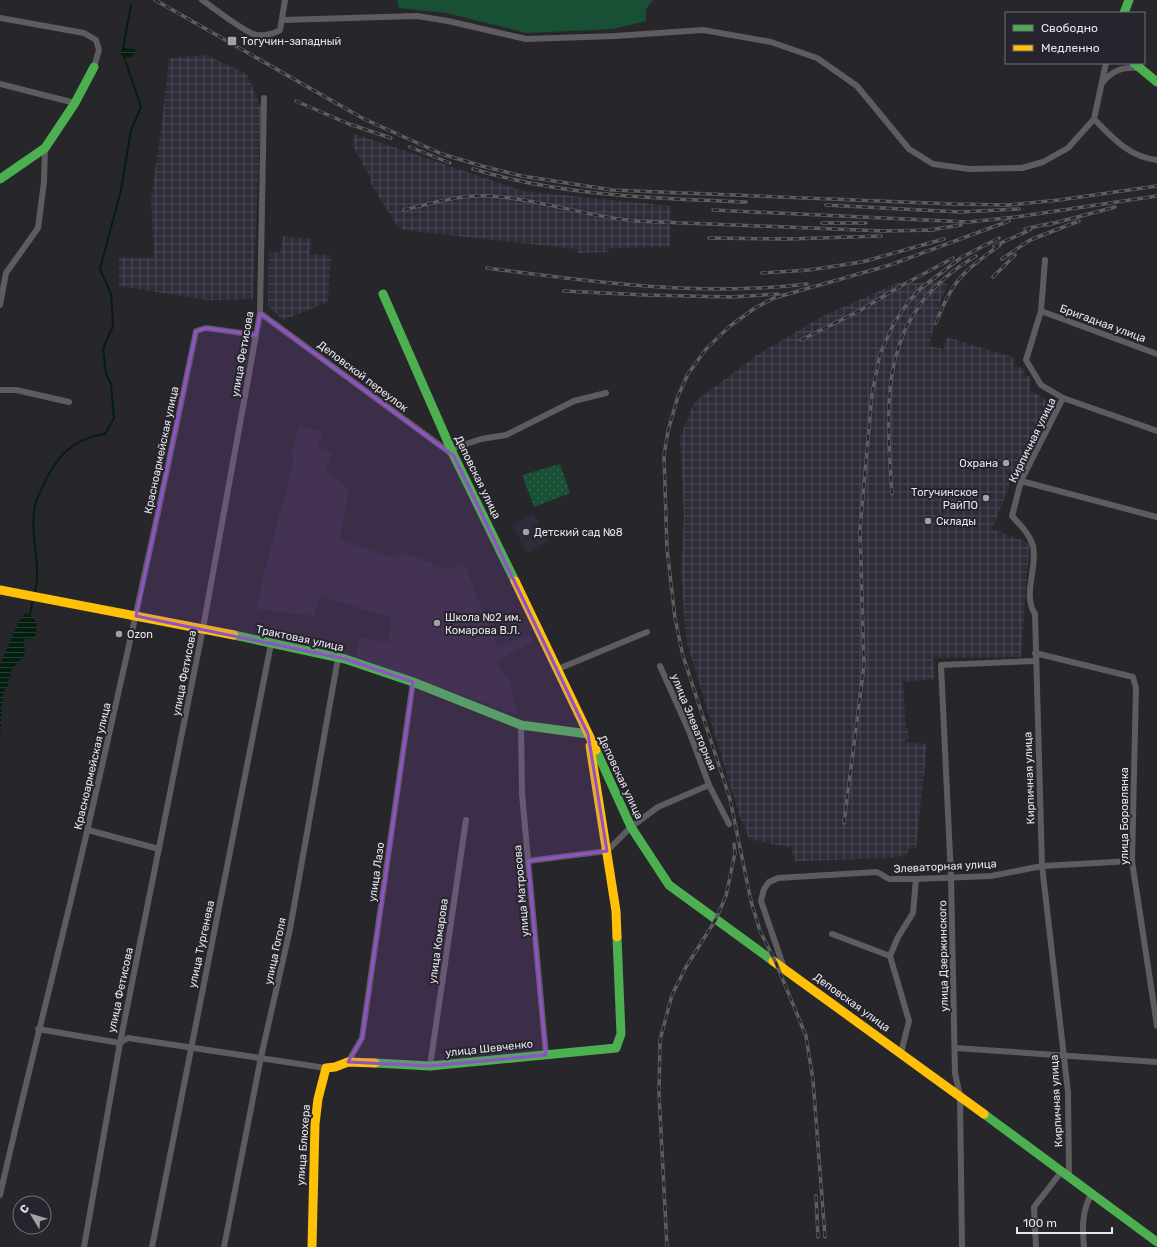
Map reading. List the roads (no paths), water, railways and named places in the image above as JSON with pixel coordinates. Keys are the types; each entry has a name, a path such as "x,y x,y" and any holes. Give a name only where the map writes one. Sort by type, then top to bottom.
{"street":[{"path":"202,0 256,35 280,30 284,0"},
{"path":"1124,12 1129,0"},
{"path":"282,20 417,16 448,21 526,39 615,36 703,30 771,42 817,58 857,86 909,149 933,164 969,170 1022,168 1043,162 1068,148 1094,119 1106,64"},
{"path":"0,18 84,33 96,40 99,50 94,67 75,103 45,148 0,179"},
{"path":"1100,86 1110,73 1138,65 1157,82"},
{"path":"0,84 75,103"},
{"name":"улица Фетисова","path":"84,1247 120,1043 203,628 260,313 264,98"},
{"path":"1094,119 1115,140 1134,155 1157,160"},
{"path":"0,304 6,273 38,228 44,182 45,148"},
{"path":"1045,260 1041,311 1026,360 1041,385 1063,398 1157,431"},
{"name":"Деповская улица","path":"383,294 453,452 558,669 631,827 669,885 1066,1173 1157,1242"},
{"name":"Бригадная улица","path":"1041,311 1157,354"},
{"name":"Деповской переулок","path":"260,313 453,452"},
{"name":"Красноармейская улица","path":"0,1194 38,1029 88,830 136,616 196,331 206,328 256,335"},
{"path":"0,390 16,390 70,402"},
{"path":"453,452 481,439 506,435 574,401 606,393"},
{"name":"Кирпичная улица","path":"1063,398 1021,481 1012,516 1028,533 1033,546 1034,554 1031,590 1032,610 1035,614 1035,661 1042,866 1068,1092 1066,1173"},
{"path":"1021,481 1157,517"},
{"name":"Трактовая улица","path":"0,590 203,628 338,658 412,682 521,725 588,734"},
{"path":"558,669 647,632"},
{"name":"улица Тургенева","path":"152,1247 190,1046 271,644"},
{"name":"улица Боровлянка","path":"1035,653 1133,677 1136,688 1132,861 1157,1026"},
{"name":"улица Гоголя","path":"224,1247 261,1057 290,929 338,658"},
{"name":"улица Дзержинского","path":"962,1247 960,1096 955,1073 952,877 941,665 1035,661"},
{"name":"улица Элеваторная","path":"660,666 689,731 709,785 729,824"},
{"name":"улица Лазо","path":"348,1062 362,1038 412,682"},
{"name":"улица Матросова","path":"521,725 522,794 546,1055"},
{"name":"Деповская улица","path":"588,734 616,911 622,1034"},
{"path":"528,861 607,851 631,827 658,806 709,785"},
{"name":"улица Комарова","path":"430,1066 466,820"},
{"path":"88,830 159,849"},
{"name":"Элеваторная улица","path":"784,968 761,901 764,889 769,882 778,878 877,872 889,879 991,876 1042,866 1132,861"},
{"path":"901,1053 909,1021 890,956 898,937 913,913 916,879"},
{"path":"832,934 890,956"},
{"path":"38,1029 120,1043 128,1038 190,1046 326,1068 335,1067 348,1062"},
{"name":"улица Шевченко","path":"348,1062 430,1066 616,1048 622,1034"},
{"path":"955,1048 1157,1062"},
{"name":"улица Блюхера","path":"312,1247 315,1124 318,1099 326,1068"},
{"path":"1036,1247 1034,1207 1066,1173"},
{"path":"1084,1247 1083,1216 1086,1203 1092,1193"}],"waterway":[{"path":"123,49 131,5"},
{"path":"35,593 37,572 33,527 37,498 53,467 66,451 83,440 93,436 105,434 114,418 111,384 106,374 103,349 113,326 111,294 100,269 121,190 131,130 141,107 124,57"},
{"path":"30,614 33,599"}],"railway":[{"path":"155,0 364,119 442,154 522,176 612,190 1008,205 1059,200 1157,186"},
{"path":"296,101 349,124 391,138"},
{"path":"410,147 450,163"},
{"path":"473,169 506,178 574,190 642,197 746,202"},
{"path":"404,210 469,196 491,196 636,221 883,231 934,230"},
{"path":"713,210 968,222 1016,217 1157,196"},
{"path":"826,205 960,212 1019,209"},
{"path":"1047,225 1115,207"},
{"path":"825,1237 813,1080 806,1036 776,963 760,931 751,901 730,799 683,656 675,618 667,549 664,456 668,431 678,396 688,374 706,349 730,326 755,308 774,298 890,265 1009,221"},
{"path":"1002,259 1030,240 1079,221"},
{"path":"822,223 866,223"},
{"path":"1025,229 1052,223"},
{"path":"929,230 961,225"},
{"path":"994,246 1030,230"},
{"path":"709,238 788,239 881,236"},
{"path":"844,823 864,665 860,529 872,394 880,354 894,323 909,301 921,288 962,257 999,238"},
{"path":"762,273 809,270 862,262 944,239"},
{"path":"936,323 948,297 960,278 977,262 1000,245"},
{"path":"993,277 1015,255"},
{"path":"892,494 889,423 890,390 895,359 905,330 921,303 944,279 976,256"},
{"path":"801,340 859,311 899,287 953,258"},
{"path":"487,268 606,283 647,286 727,289 767,288 807,284"},
{"path":"564,291 732,297 778,294"},
{"path":"667,1247 659,1093 660,1040 672,995 686,967 716,919 726,896 735,853 734,844"},
{"path":"816,1196 818,1237"}],"place":[{"name":"Тогучин-западный","path":"232,41"},
{"name":"Охрана","path":"1006,463"},
{"name":"Тогучинское РайПО","path":"986,498"},
{"name":"Склады","path":"928,521"},
{"name":"Детский сад №8","path":"526,532"},
{"name":"Школа №2 им. Комарова В.Л.","path":"437,623"},
{"name":"Ozon","path":"119,634"}]}
